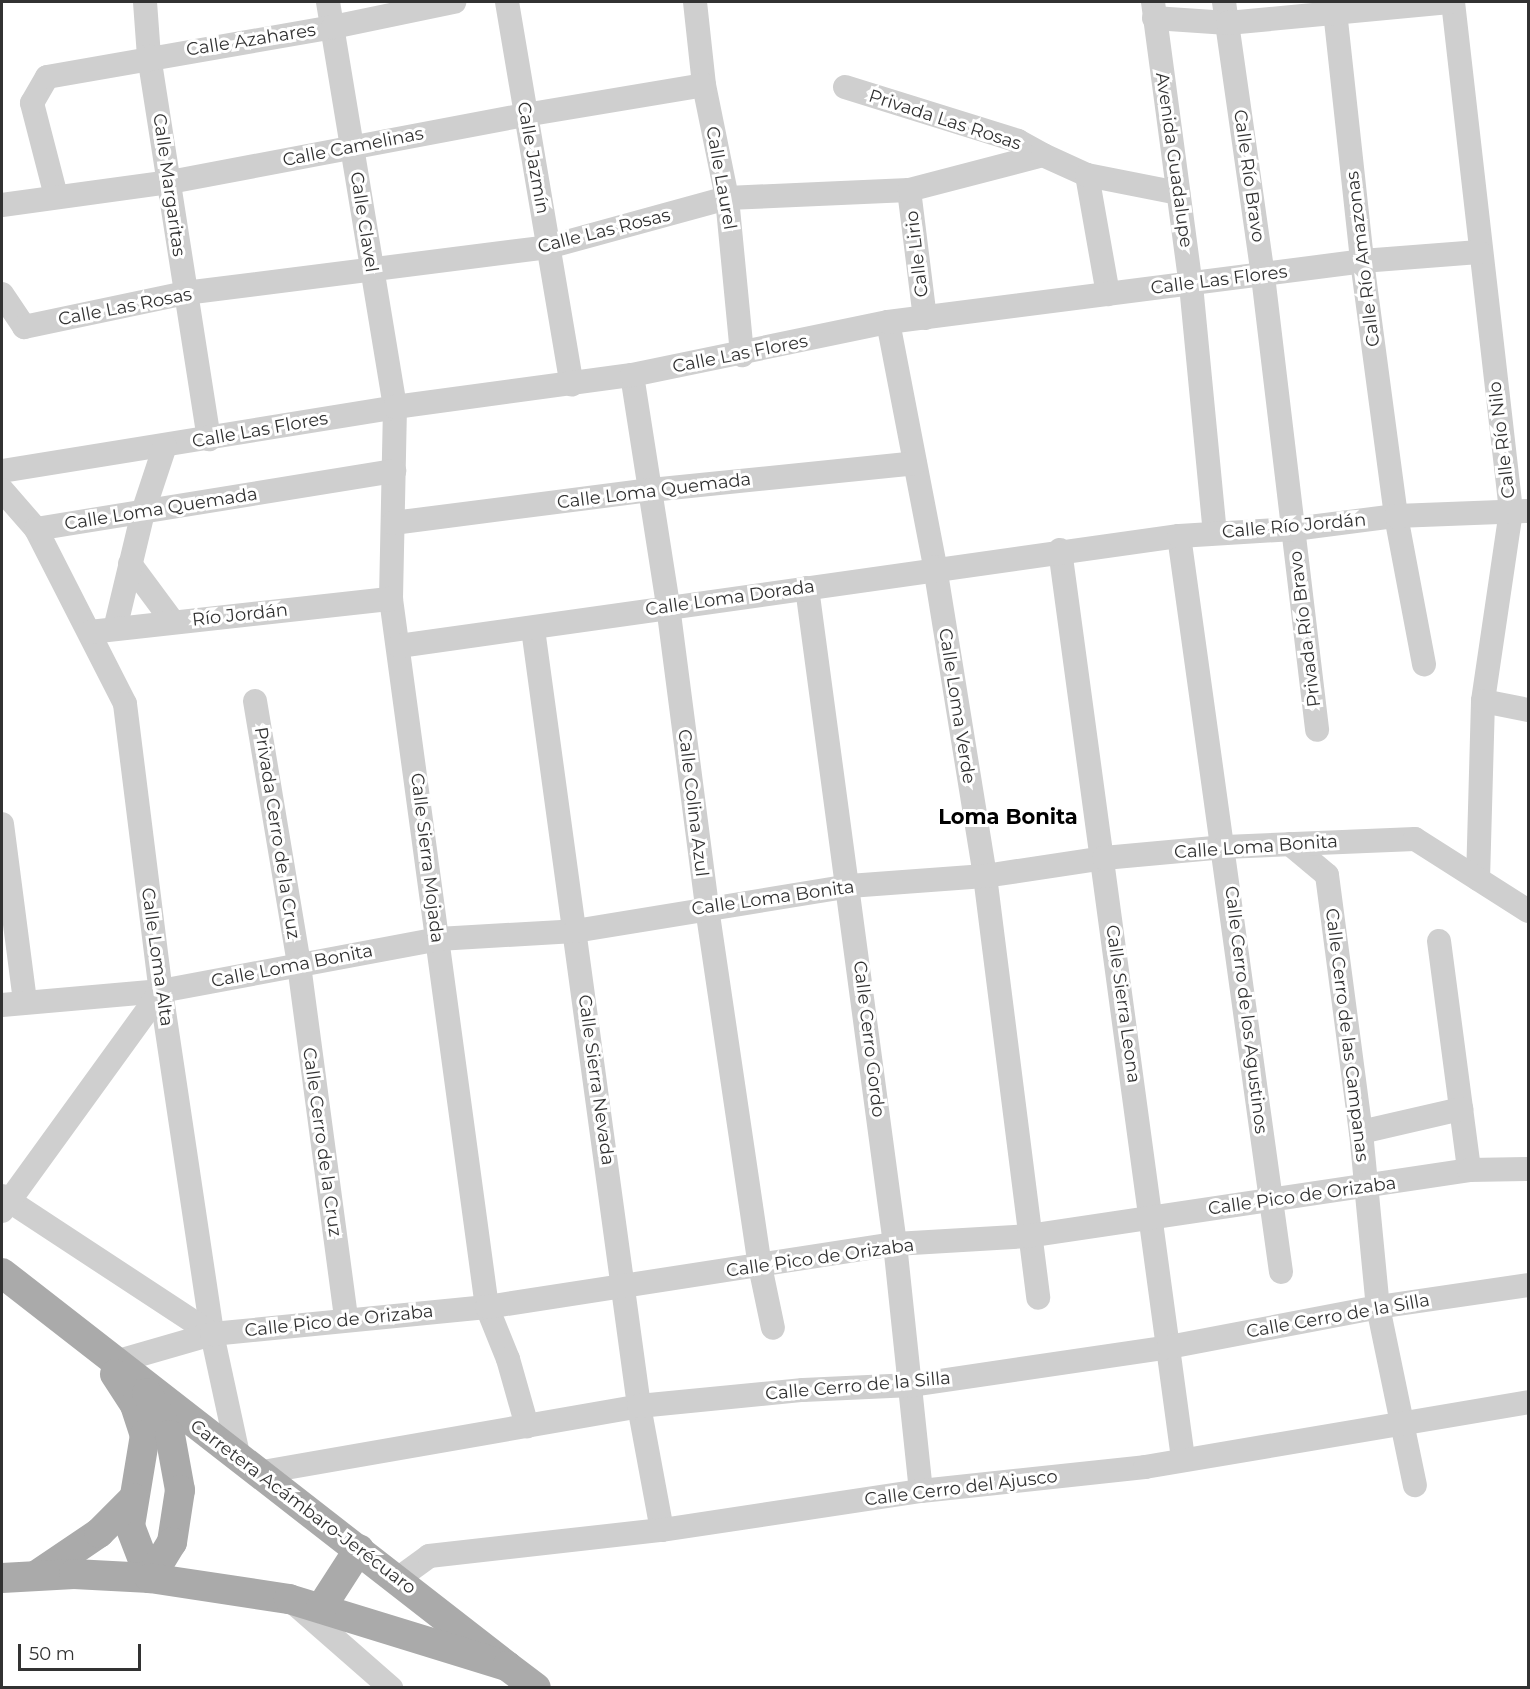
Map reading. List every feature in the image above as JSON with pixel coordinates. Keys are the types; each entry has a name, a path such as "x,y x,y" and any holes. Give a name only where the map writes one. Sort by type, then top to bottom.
{"main road":[{"name":"Carretera Acámbaro-Jerécuaro","path":"2,1273 144,1387 399,1578 536,1688"},
{"path":"106,1356 135,1405 145,1435 130,1526 150,1578"},
{"path":"144,1387 170,1435 180,1490 172,1542 150,1578"},
{"path":"37,1575 99,1533 134,1498"},
{"path":"321,1608 360,1549"},
{"path":"2,1578 37,1575 150,1578 289,1599 507,1666"}],"street":[{"name":"Calle Margaritas","path":"145,2 149,56 209,439"},
{"name":"Calle Clavel","path":"328,2 395,407"},
{"name":"Calle Azahares","path":"56,196 32,103 47,77 149,56 333,27 454,2"},
{"name":"Calle Jazmín","path":"507,2 572,385"},
{"name":"Calle Laurel","path":"695,2 704,86 728,198 742,355"},
{"path":"1154,10 1226,12 1452,2"},
{"name":"Calle Río Nilo","path":"1452,2 1479,252 1520,511 1483,701 1478,879"},
{"name":"Calle Río Amazonas","path":"1334,7 1362,261 1396,516 1424,664"},
{"name":"Avenida Guadalupe","path":"1154,10 1191,285 1215,533"},
{"name":"Calle Río Bravo","path":"1226,12 1263,276 1294,529"},
{"name":"Calle Camelinas","path":"2,205 170,182 525,115 704,86"},
{"name":"Privada Las Rosas","path":"845,87 1018,141 1043,155"},
{"path":"1043,155 1087,175 1178,193"},
{"name":"Calle Las Rosas","path":"2,294 24,327 185,293 548,247 728,198 909,190 1043,155"},
{"path":"1087,175 1108,294"},
{"name":"Calle Lirio","path":"909,190 925,318"},
{"name":"Calle Las Flores","path":"2,471 395,407 572,385 632,375 742,355 888,322 1263,276 1362,261 1479,252"},
{"name":"Calle Loma Verde","path":"888,322 935,567 985,876 1028,1236 1038,1298"},
{"name":"Calle Colina Azul","path":"632,375 668,606 707,908 760,1266 773,1328"},
{"name":"Calle Sierra Mojada","path":"395,407 392,599 487,1307 508,1359 527,1426"},
{"path":"115,629 143,512 165,446"},
{"name":"Calle Loma Quemada","path":"393,523 651,490 915,464"},
{"name":"Calle Loma Quemada","path":"36,529 394,471"},
{"name":"Calle Loma Alta","path":"2,490 36,529 125,704 161,991 212,1334 247,1463"},
{"name":"Calle Río Jordán","path":"1060,550 1179,536 1294,529 1396,516 1520,511"},
{"name":"Privada Río Bravo","path":"1294,529 1317,730"},
{"name":"Calle Cerro de los Agustinos","path":"1179,536 1225,847 1281,1272"},
{"name":"Calle Loma Dorada","path":"399,646 533,629 668,606 807,588 1060,550"},
{"name":"Calle Sierra Leona","path":"1060,550 1104,858 1183,1459"},
{"path":"130,564 173,622"},
{"name":"Calle Cerro Gordo","path":"807,588 849,886 895,1244 912,1385 921,1491"},
{"name":"Río Jordán","path":"90,632 392,599"},
{"name":"Calle Sierra Nevada","path":"533,629 639,1407 662,1530"},
{"name":"Privada Cerro de la Cruz","path":"255,701 299,964"},
{"path":"1483,701 1528,711"},
{"path":"2,824 25,1001"},
{"name":"Calle Loma Bonita","path":"2,1005 25,1001 161,991 438,939 575,931 849,886 985,876 1104,858 1225,847 1415,839 1528,911"},
{"name":"Calle Cerro de las Campanas","path":"1290,844 1327,875 1360,1132 1378,1307 1415,1485"},
{"path":"1439,941 1469,1170"},
{"name":"Calle Cerro de la Cruz","path":"299,964 346,1319"},
{"path":"161,991 4,1202 212,1334"},
{"path":"1360,1132 1461,1109"},
{"name":"Calle Pico de Orizaba","path":"106,1356 212,1334 346,1319 487,1307 624,1288 895,1244 1028,1236 1469,1170 1528,1169"},
{"name":"Calle Cerro de la Silla","path":"247,1463 527,1426 639,1407 803,1390 912,1385 1169,1347 1378,1307 1528,1285"},
{"name":"Calle Cerro del Ajusco","path":"399,1578 429,1556 662,1530 921,1491 1145,1467 1403,1421 1528,1402"},
{"path":"289,1599 391,1688"}],"district":[{"name":"Loma Bonita","path":"1008,817"}]}
